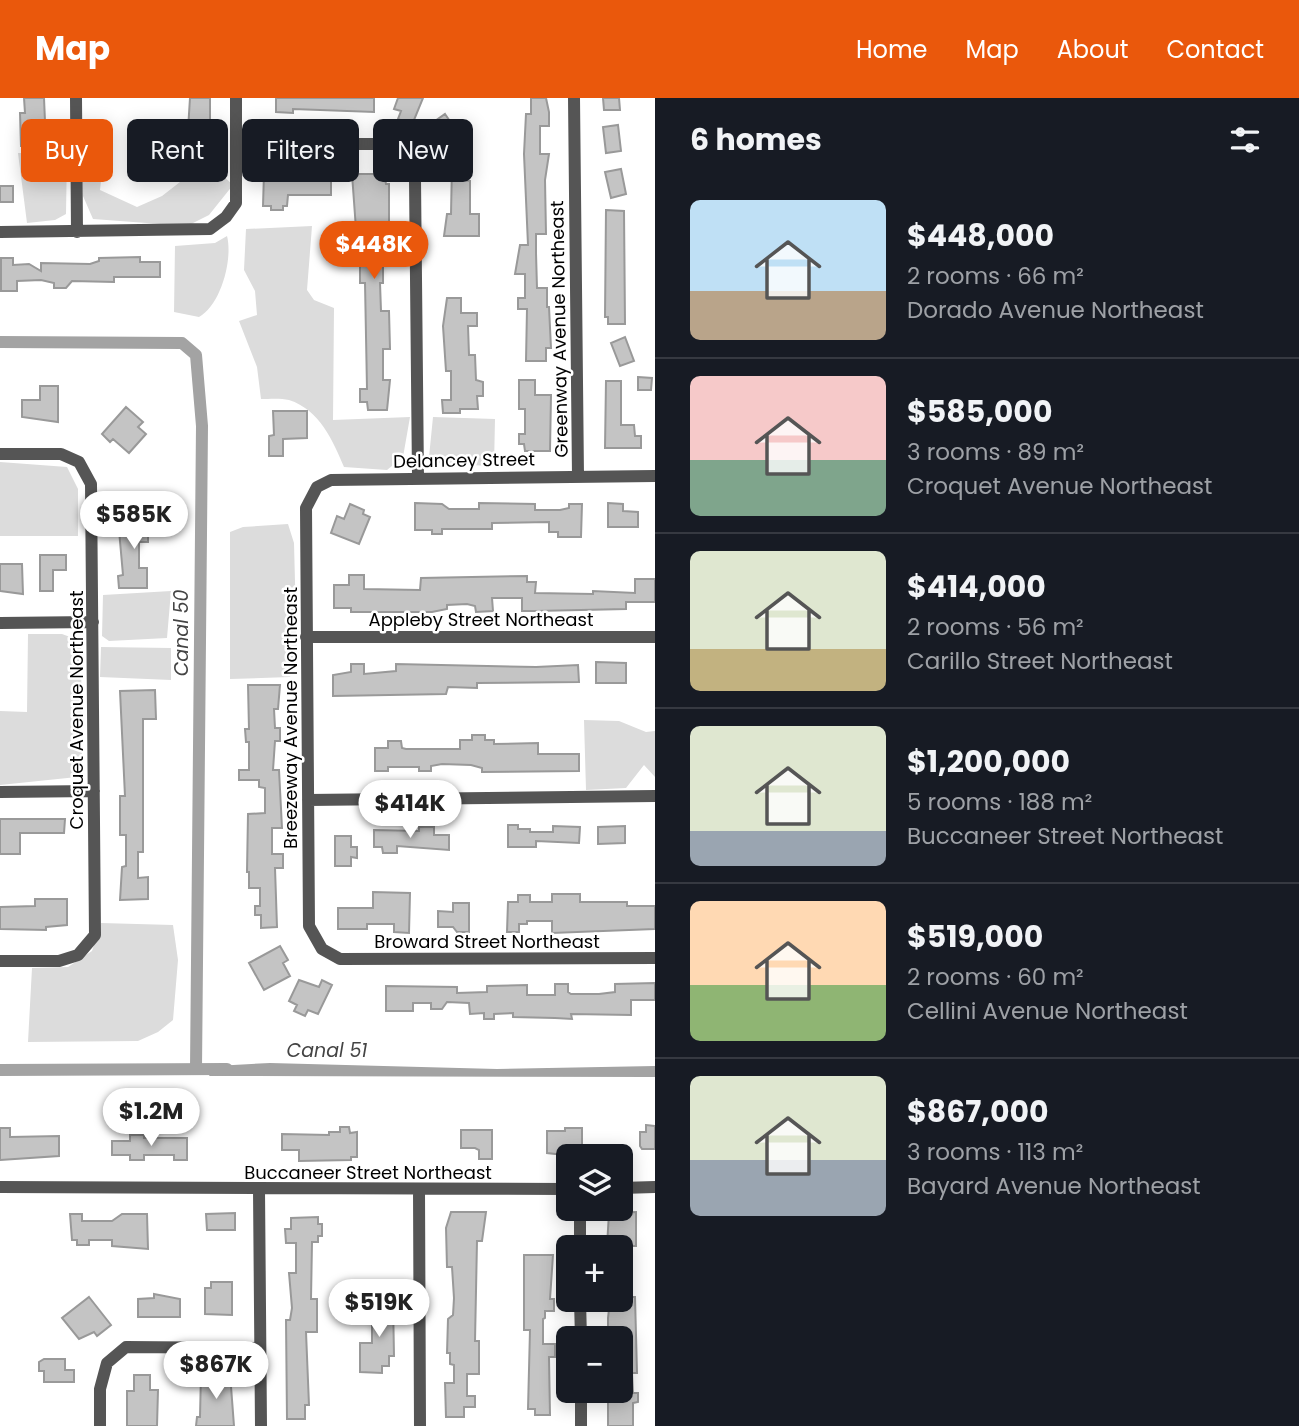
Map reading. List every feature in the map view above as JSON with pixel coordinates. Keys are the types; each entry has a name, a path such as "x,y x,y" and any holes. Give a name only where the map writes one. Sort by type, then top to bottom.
{"street":[{"path":"76,98 77,232"},
{"path":"0,232 210,229 226,217 236,203 236,98"},
{"name":"Greenway Avenue Northeast","path":"574,98 578,476"},
{"path":"237,144 380,144 409,156 415,179 418,478"},
{"name":"Croquet Avenue Northeast","path":"0,454 61,454 79,462 92,484 94,791 94,935 78,955 60,961 0,961"},
{"name":"Delancey Street","path":"317,487 331,480 655,476"},
{"name":"Breezeway Avenue Northeast","path":"317,487 306,508 309,926 322,949"},
{"path":"0,623 93,622"},
{"name":"Appleby Street Northeast","path":"306,637 655,637"},
{"path":"0,792 94,791"},
{"path":"308,800 655,796"},
{"name":"Broward Street Northeast","path":"322,949 341,959 655,958"},
{"name":"Buccaneer Street Northeast","path":"0,1187 556,1189"},
{"path":"633,1188 655,1187"},
{"path":"419,1189 421,1426"},
{"path":"258,1190 261,1426"},
{"path":"100,1426 100,1389 107,1363 126,1347 260,1348"},
{"path":"581,1403 581,1426"}],"shaded area":[{"path":"18,153 21,153 21,176"},
{"path":"228,180 233,185 209,215 187,226 93,219 83,196 83,182 101,182 100,190 137,207 162,196 180,182"},
{"path":"22,182 67,182 66,214 55,220 27,223"},
{"path":"312,226 307,290 314,300 334,308 333,420 410,417 403,457 387,470 344,467 330,437 309,411 289,400 261,399 257,367 239,321 257,315 255,291 244,270 246,229"},
{"path":"227,236 227,269 214,303 199,317 174,312 175,246 215,243"},
{"path":"433,417 495,419 494,466 441,464 429,457"},
{"path":"0,462 67,467 78,489 78,536 0,536"},
{"path":"288,524 294,543 297,660 290,677 230,679 230,532 243,527"},
{"path":"171,591 167,638 109,641 102,636 103,595"},
{"path":"28,634 62,634 81,641 82,769 77,777 0,785 0,711 27,712"},
{"path":"101,647 171,648 171,680 100,677"},
{"path":"584,720 619,721 646,732 655,731 655,777 644,765 626,788 586,790"},
{"path":"101,923 173,925 178,960 173,1020 158,1032 138,1041 28,1042 32,968 68,967 92,951"},
{"path":"270,1063 497,1069 655,1066 655,1077 209,1076 215,1066"}],"building":[{"path":"24,98 44,98 45,119 21,119 21,146 20,113 25,113"},
{"path":"190,98 210,98 210,119 189,119"},
{"path":"276,98 374,98 374,112 293,109 293,113 276,112"},
{"path":"398,98 423,98 414,119 398,119 401,111 394,109"},
{"path":"531,98 546,98 549,112 549,126 540,126 540,154 549,154 545,180 546,234 536,234 537,288 547,288 549,307 551,348 546,348 546,361 526,361 527,309 518,309 518,298 525,298 525,274 515,274 520,245 528,245 524,154 526,114 531,114"},
{"path":"603,98 619,98 620,110 604,110"},
{"path":"618,125 621,151 606,153 603,127"},
{"path":"621,169 626,194 611,198 605,172"},
{"path":"359,174 373,174 373,182 389,184 389,222 386,222 390,261 383,261 383,283 380,283 381,311 389,311 390,349 383,349 383,380 390,380 387,410 368,410 367,402 360,402 360,389 367,389 365,283 360,283 360,265 367,265 367,241 364,241 364,229 356,229 353,182 359,182"},
{"path":"264,182 331,182 331,195 288,195 287,206 283,206 283,210 271,210 271,206 263,206"},
{"path":"452,182 470,182 470,214 479,214 479,236 444,236 447,214 451,214"},
{"path":"0,186 13,186 13,202 0,202"},
{"path":"606,210 624,211 625,324 608,324 608,317 605,317"},
{"path":"140,257 140,262 160,262 160,277 114,277 114,282 72,281 66,288 54,288 54,283 41,280 17,281 17,291 1,291 1,258 13,258 13,265 29,264 41,271 41,263 90,264 99,261 99,258"},
{"path":"447,298 461,298 461,313 477,313 477,326 468,326 469,355 475,355 476,380 483,382 483,396 477,396 478,409 460,409 460,413 443,413 442,400 451,400 451,371 446,371 443,326"},
{"path":"625,337 634,361 620,366 611,343"},
{"path":"638,377 652,378 651,390 638,390"},
{"path":"519,380 535,380 535,395 551,395 550,451 525,451 524,444 519,444 519,434 525,434 525,409 519,409"},
{"path":"606,381 621,381 621,425 634,425 635,436 641,436 641,448 605,448"},
{"path":"40,386 58,386 58,422 22,417 22,400 40,400"},
{"path":"126,407 143,422 138,427 146,434 129,453 113,439 110,442 102,434"},
{"path":"273,411 307,411 307,438 283,439 283,456 269,456 269,436 274,435"},
{"path":"415,503 442,504 449,509 479,509 479,503 535,504 535,510 560,510 569,508 569,504 582,504 581,537 558,537 558,532 549,532 549,522 492,523 492,529 442,529 442,534 432,534 432,530 415,530"},
{"path":"608,503 623,504 623,511 638,512 638,527 608,527"},
{"path":"350,504 364,510 363,514 370,517 359,544 331,533 337,516 344,519"},
{"path":"127,512 148,512 148,542 139,542 139,568 147,568 147,588 119,588 118,576 123,575 119,530 127,530"},
{"path":"40,555 66,555 66,570 53,570 53,591 40,591"},
{"path":"0,564 22,564 23,594 0,591"},
{"path":"349,575 364,575 364,589 420,590 421,578 527,576 527,582 536,582 535,593 593,594 593,591 635,593 635,579 655,579 655,602 626,602 626,609 522,611 522,598 492,598 493,611 476,612 475,606 467,604 447,605 447,609 432,612 351,612 351,608 334,608 334,585 349,585"},
{"path":"596,662 626,663 626,683 596,683"},
{"path":"351,664 364,664 364,674 396,671 396,664 536,667 578,665 579,682 477,683 477,688 448,687 446,694 333,696 333,675 351,672"},
{"path":"248,685 280,685 278,709 274,709 275,728 280,728 280,741 275,741 273,770 279,770 282,828 272,828 272,854 283,854 283,868 275,868 277,927 261,928 261,915 255,915 255,906 260,906 260,888 249,888 247,872 248,814 265,813 265,788 259,787 259,780 239,780 239,770 249,770 249,742 246,742 245,729 249,729"},
{"path":"155,690 156,719 143,719 143,852 138,852 138,878 148,877 148,899 120,900 122,867 126,866 126,835 120,835 120,796 125,796 120,691"},
{"path":"472,735 485,735 485,740 494,740 494,744 538,743 538,754 579,754 579,771 482,772 482,768 471,765 442,764 431,766 431,771 419,771 419,767 388,767 388,771 375,771 375,748 388,748 388,741 401,741 402,748 406,749 460,749 460,740 472,740"},
{"path":"0,819 65,819 64,833 20,833 20,854 0,854"},
{"path":"508,825 518,825 518,829 530,829 530,832 553,832 553,826 580,827 579,843 536,841 536,847 508,847"},
{"path":"625,826 625,843 598,844 598,827"},
{"path":"419,827 434,827 434,835 449,835 449,850 397,846 397,853 383,853 382,847 374,847 374,830 419,831"},
{"path":"335,836 351,836 351,847 357,847 357,858 351,857 351,866 335,866"},
{"path":"373,892 410,893 409,933 394,932 394,924 367,924 367,929 338,929 338,908 373,908"},
{"path":"552,894 580,894 580,902 627,902 627,906 655,906 655,929 552,933 552,921 527,921 527,924 519,924 519,932 507,932 508,902 518,902 518,895 530,895 530,902 552,902"},
{"path":"35,899 67,899 67,925 46,927 46,930 0,929 0,907 35,906"},
{"path":"453,903 469,903 469,932 457,932 453,927 438,927 438,911 453,912"},
{"path":"280,946 288,960 283,963 290,976 264,990 249,963"},
{"path":"299,980 319,987 322,980 332,985 318,1014 308,1010 305,1016 294,1011 297,1005 289,1001"},
{"path":"655,983 655,1000 631,1000 631,1015 571,1014 572,1019 513,1017 513,1013 494,1014 494,1019 484,1019 484,1013 470,1014 469,1003 447,1002 442,1009 431,1009 431,1003 413,1003 413,1011 386,1011 386,986 457,987 457,993 487,992 487,986 527,985 527,995 555,995 555,984 568,984 568,992 571,994 599,994 615,992 615,984"},
{"path":"646,1125 655,1126 655,1149 642,1149 640,1146 640,1132 646,1132"},
{"path":"340,1127 349,1127 350,1133 357,1132 357,1157 351,1157 351,1160 299,1161 299,1150 282,1150 282,1134 329,1135 329,1132 340,1132"},
{"path":"0,1128 10,1128 10,1137 59,1136 59,1156 0,1160"},
{"path":"565,1128 582,1128 582,1144 556,1144 556,1154 547,1153 547,1131 565,1131"},
{"path":"461,1130 492,1130 492,1159 479,1159 479,1150 475,1148 461,1148"},
{"path":"130,1135 144,1135 144,1138 187,1138 187,1160 174,1160 174,1155 144,1155 144,1160 130,1160 130,1155 112,1155 112,1141 130,1141"},
{"path":"451,1212 486,1212 482,1241 477,1241 475,1341 479,1341 479,1374 467,1374 467,1396 475,1396 475,1407 464,1407 464,1417 446,1417 445,1383 454,1383 454,1365 450,1364 450,1353 447,1353 448,1319 453,1315 454,1298 452,1267 447,1267 446,1228"},
{"path":"633,1212 636,1212 636,1246 633,1246 633,1235 608,1235 609,1221 633,1221"},
{"path":"235,1213 235,1230 207,1230 206,1214"},
{"path":"70,1214 82,1214 82,1221 112,1221 122,1214 147,1214 148,1249 112,1246 112,1240 89,1240 89,1245 77,1245 77,1240 72,1240"},
{"path":"318,1217 318,1224 322,1224 322,1236 318,1236 318,1242 312,1242 311,1299 317,1299 317,1332 306,1332 309,1405 305,1405 305,1419 287,1419 286,1320 290,1320 292,1308 289,1273 296,1273 296,1243 286,1243 285,1229 291,1229 291,1218"},
{"path":"524,1255 553,1255 550,1299 554,1299 554,1311 545,1311 543,1319 543,1344 555,1344 555,1357 549,1357 550,1415 535,1415 535,1409 528,1409 530,1330 524,1330"},
{"path":"211,1282 232,1282 232,1315 205,1314 205,1288 211,1288"},
{"path":"154,1294 180,1299 180,1317 138,1317 138,1299 154,1298"},
{"path":"89,1297 111,1325 97,1336 94,1332 79,1339 62,1318"},
{"path":"635,1297 637,1373 633,1373 633,1326 608,1326 609,1312 633,1312"},
{"path":"372,1300 393,1301 394,1356 389,1356 389,1366 382,1366 382,1373 360,1372 360,1343 372,1343"},
{"path":"44,1359 65,1359 65,1370 74,1370 74,1382 44,1382 44,1371 39,1371 39,1362"},
{"path":"201,1373 230,1373 234,1426 196,1426 197,1417 200,1417"},
{"path":"134,1375 150,1375 150,1390 158,1390 157,1426 127,1426 127,1391 134,1391"},
{"path":"633,1393 638,1393 638,1402 633,1403"},
{"path":"608,1403 633,1403 633,1426 608,1426"}],"waterway":[{"name":"Canal 50","path":"0,342 182,343 196,355 202,426 196,1069"},
{"name":"Canal 51","path":"0,1070 227,1069"}]}
